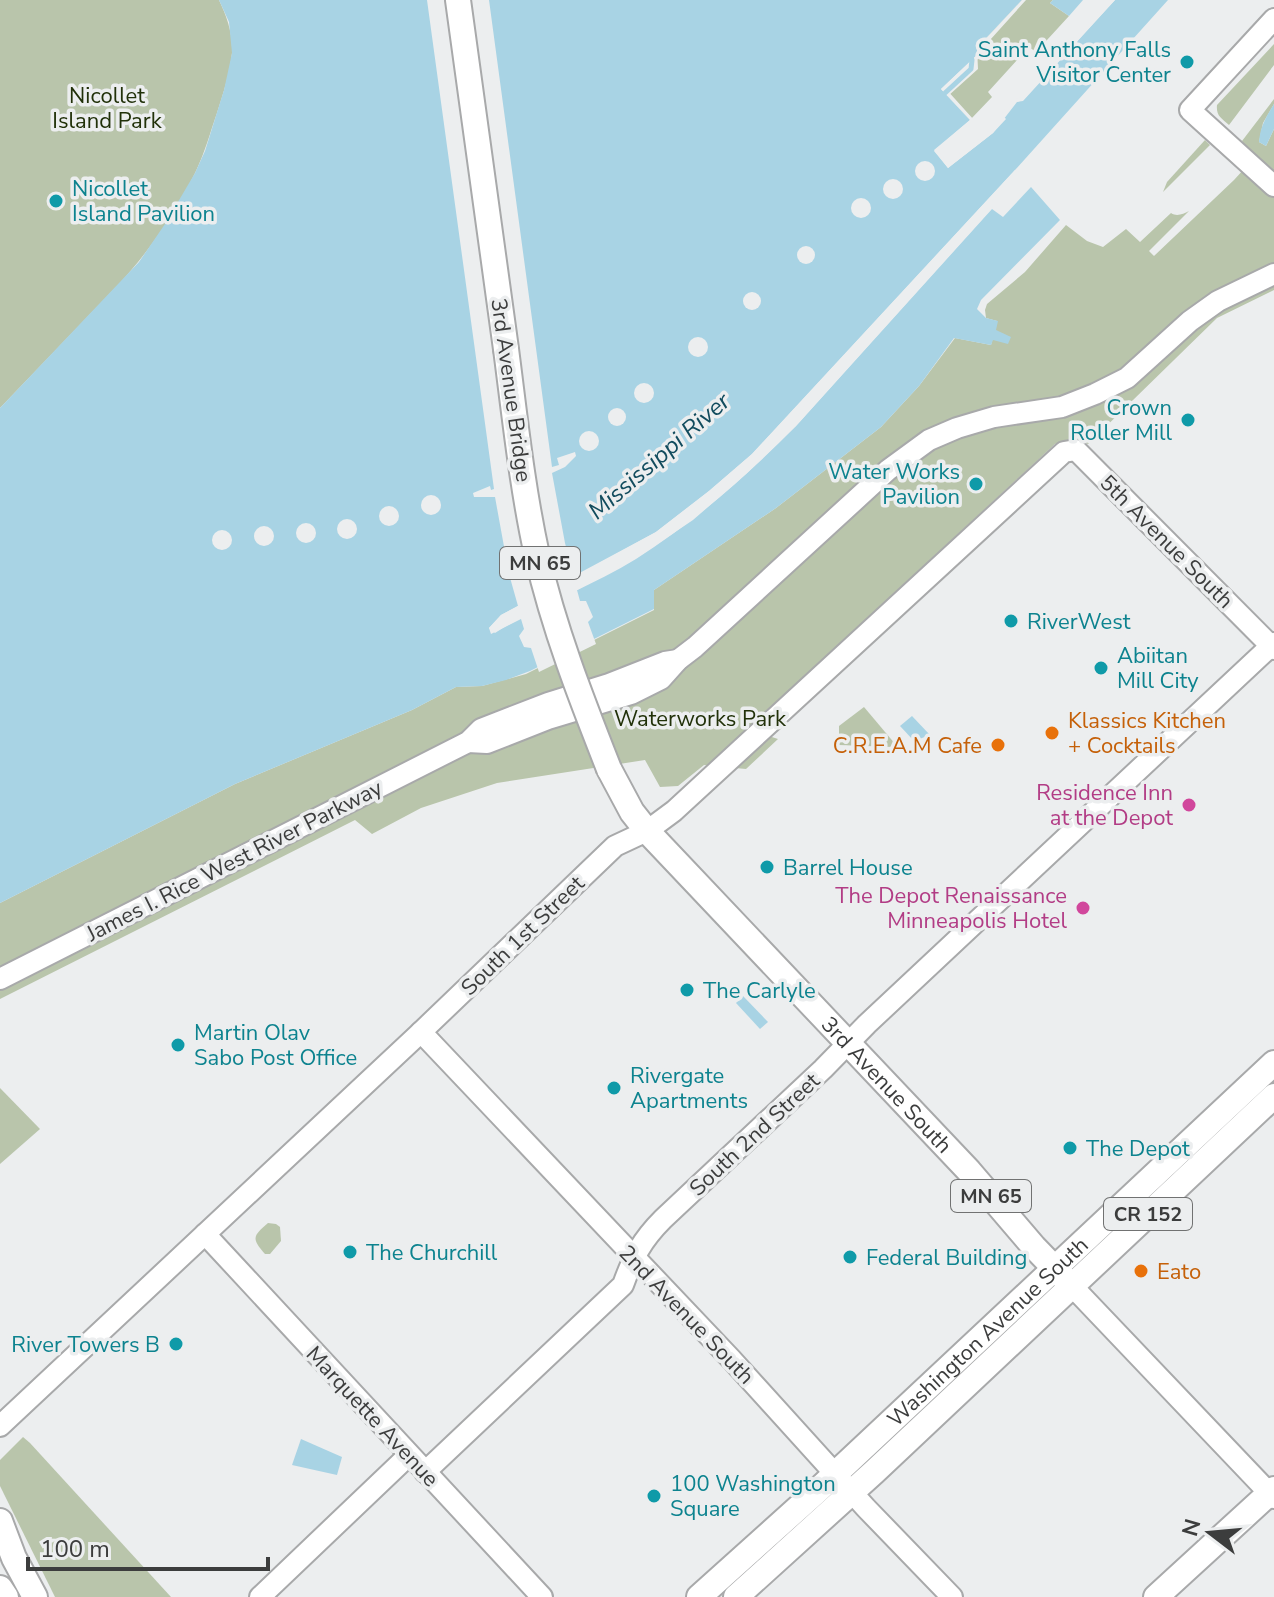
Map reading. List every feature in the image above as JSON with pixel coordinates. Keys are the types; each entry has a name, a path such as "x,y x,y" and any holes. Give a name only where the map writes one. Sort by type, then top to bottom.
{"main road":[{"name":"3rd Avenue Bridge","path":"458,0 533,534 565,654 609,769"},
{"name":"3rd Avenue South","path":"609,769 632,812 647,831 969,1171 1072,1286"},
{"name":"Washington Avenue South","path":"736,1597 843,1482 1054,1267 1274,1063"},
{"name":"Washington Avenue South","path":"699,1597 843,1482 1072,1286 1274,1096"},
{"path":"1156,1597 1273,1493"},
{"path":"0,1521 14,1558 35,1597"},
{"path":"0,1588 6,1597"}],"street":[{"path":"1274,19 1190,110 1274,186"},
{"name":"James I. Rice West River Parkway","path":"0,979 468,742 487,743 548,719 631,694 661,679 678,660 888,470 929,440 994,417 1062,407 1095,394 1127,378 1190,321 1218,301 1274,274"},
{"name":"5th Avenue South","path":"1055,459 1064,452 1076,450 1273,646"},
{"name":"South 1st Street","path":"0,1426 615,846 647,831 674,811 1055,459"},
{"name":"South 2nd Street","path":"425,1472 623,1285 633,1257 655,1227 867,1024 1273,646"},
{"name":"2nd Avenue South","path":"421,1032 952,1597"},
{"name":"Marquette Avenue","path":"205,1234 542,1597"},
{"name":"3rd Avenue South","path":"1072,1286 1273,1493"},
{"path":"260,1597 409,1455"}],"green space":[{"name":"Nicollet Island Park","path":"0,0 219,0 229,26 232,46 226,83 205,150 172,215 120,283 0,408"},
{"path":"1022,0 1053,0 1050,3 1069,16 1036,52 1029,47 988,92 992,97 970,120 948,96 978,69 977,48"},
{"path":"1274,44 1274,65 1229,125 1218,114 1217,105"},
{"name":"Waterworks Park","path":"1274,99 1263,123 1259,142 1266,146 1274,129 1274,290 1217,318 1088,444 1072,440 1055,444 748,729 778,739 746,769 704,765 678,786 660,787 645,760 497,783 421,808 372,834 355,820 0,999 0,903 235,784 412,710 456,687 482,686 526,674 654,610 654,590 776,508 881,427 919,386 955,338 991,345 997,321 986,318 987,304 1025,272 1066,225 1087,241 1103,247 1126,229 1140,242 1171,213 1178,215 1189,211 1149,251 1154,256 1255,157 1242,141"},
{"path":"1205,140 1210,145 1163,192 1167,182"},
{"path":"864,707 896,745 839,745 839,726"},
{"path":"0,1088 40,1129 0,1164"},
{"path":"268,1223 280,1227 281,1241 270,1254 265,1254 256,1237"},
{"path":"23,1437 171,1597 55,1597 0,1486 0,1460"}],"water":[{"name":"Mississippi River","path":"219,0 1022,0 977,48 977,55 941,89 970,120 934,150 948,168 993,133 1017,102 1023,100 1115,0 1168,0 752,454 656,532 501,615 489,628 495,633 619,569 699,514 796,426 992,209 1003,217 1031,187 1060,220 981,300 977,309 986,318 998,321 996,330 1011,337 1008,344 993,340 991,345 954,338 919,386 881,427 776,508 654,590 654,609 530,671 482,686 456,687 412,710 235,784 0,903 0,408 139,262 195,173 224,90 232,53 229,22"},
{"path":"1053,0 1083,0 1069,16 1050,3"},
{"path":"1274,104 1274,129 1266,146 1259,142 1264,122"},
{"path":"912,716 930,735 914,741 900,726"},
{"path":"743,996 768,1022 760,1029 736,1003"},
{"path":"301,1439 342,1457 337,1475 292,1465"}],"pier":[{"path":"427,0 489,0 552,467 559,465 557,458 575,452 576,456 565,467 552,473 574,577 656,532 752,454 1015,170 1019,172 775,437 732,477 658,535 504,618 494,629 602,573 690,517 772,444 989,207 994,206 796,426 746,474 693,520 635,559 577,590 580,601 586,601 593,617 588,622 596,644 539,672 531,648 524,647 519,636 524,629 521,619 491,634 489,628 501,615 518,606 495,497 474,497 473,493 490,486 491,490 494,489"},
{"path":"1022,0 1026,0 981,50 980,57 946,89 974,120 939,151 948,163 990,130 1014,99 1021,97 1109,0 1115,0 1023,101 1016,102 993,133 948,168 934,151 970,120 941,89 977,55 977,48"},
{"path":"925,161 932,164 935,171 932,178 925,181 918,178 915,171 918,164"},
{"path":"893,179 900,182 903,189 900,196 893,199 886,196 883,189 886,182"},
{"path":"861,198 868,201 871,208 868,215 861,218 854,215 851,208 854,201"},
{"path":"802,246 810,246 815,255 813,262 802,264 797,259 797,251"},
{"path":"748,292 756,292 761,301 759,308 748,310 743,305 743,297"},
{"path":"698,337 705,340 708,347 705,354 698,357 691,354 688,347 691,340"},
{"path":"644,383 651,386 654,393 651,400 644,403 637,400 634,393 637,386"},
{"path":"613,408 621,408 626,417 624,424 613,426 608,421 608,413"},
{"path":"589,431 596,434 599,441 596,448 589,451 582,448 579,441 582,434"},
{"path":"431,495 438,498 441,505 438,512 431,515 424,512 421,505 424,498"},
{"path":"389,506 396,509 399,516 396,523 389,526 382,523 379,516 382,509"},
{"path":"347,519 354,522 357,529 354,536 347,539 340,536 337,529 340,522"},
{"path":"306,523 313,526 316,533 313,540 306,543 299,540 296,533 299,526"},
{"path":"264,526 271,529 274,536 271,543 264,546 257,543 254,536 257,529"},
{"path":"222,530 229,533 232,540 229,547 222,550 215,547 212,540 215,533"}],"waterway":[{"path":"945,93 971,69 972,60"}],"place":[{"name":"Saint Anthony Falls Visitor Center","path":"1187,62"},
{"name":"Nicollet Island Pavilion","path":"56,201"},
{"name":"Crown Roller Mill","path":"1188,420"},
{"name":"Water Works Pavilion","path":"976,484"},
{"name":"RiverWest","path":"1011,621"},
{"name":"Abiitan Mill City","path":"1101,668"},
{"name":"Klassics Kitchen + Cocktails","path":"1052,733"},
{"name":"C.R.E.A.M Cafe","path":"998,745"},
{"name":"Residence Inn at the Depot","path":"1189,805"},
{"name":"Barrel House","path":"767,867"},
{"name":"The Depot Renaissance Minneapolis Hotel","path":"1083,908"},
{"name":"The Carlyle","path":"687,990"},
{"name":"Martin Olav Sabo Post Office","path":"178,1045"},
{"name":"Rivergate Apartments","path":"614,1088"},
{"name":"The Depot","path":"1070,1148"},
{"name":"The Churchill","path":"350,1252"},
{"name":"Federal Building","path":"850,1257"},
{"name":"Eato","path":"1141,1271"},
{"name":"River Towers B","path":"176,1344"},
{"name":"100 Washington Square","path":"654,1496"}]}
